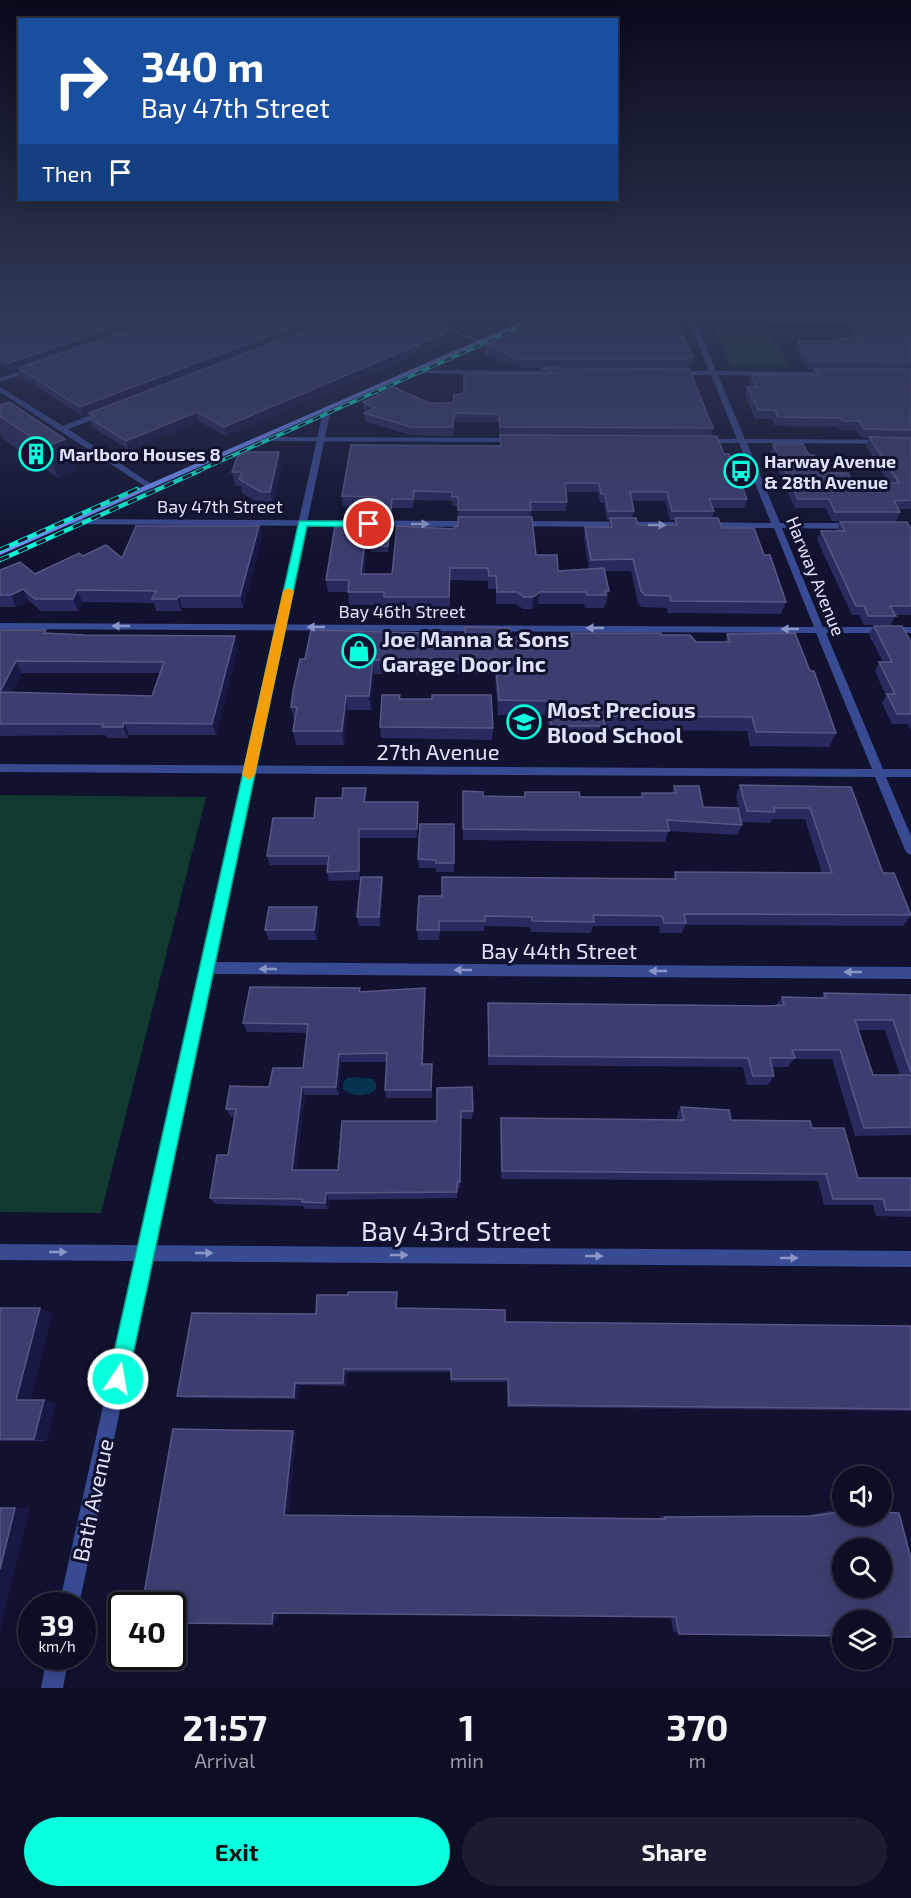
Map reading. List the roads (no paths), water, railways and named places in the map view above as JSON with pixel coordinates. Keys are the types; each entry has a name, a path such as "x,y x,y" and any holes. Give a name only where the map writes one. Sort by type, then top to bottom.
{"main road":[{"path":"0,552 361,395"}],"street":[{"path":"9,395 152,487"},
{"name":"Harway Avenue","path":"723,395 911,850"},
{"name":"Bath Avenue","path":"72,1592 327,410"},
{"path":"62,429 106,412"},
{"path":"261,439 524,440"},
{"path":"689,441 911,442"},
{"name":"Bay 47th Street","path":"68,522 487,524"},
{"path":"510,524 865,526"},
{"name":"Bay 46th Street","path":"0,626 911,630"},
{"name":"27th Avenue","path":"0,768 911,772"},
{"name":"Bay 44th Street","path":"207,968 911,973"},
{"name":"Bay 43rd Street","path":"0,1252 911,1259"},
{"path":"51,1688 55,1670"}],"water":[{"path":"347,1078 373,1079 376,1089 365,1095 346,1092 343,1089 343,1083"}],"railway":[{"path":"196,472 369,395"},
{"path":"0,560 199,471"},
{"path":"0,550 137,489"}],"place":[{"name":"Marlboro Houses 8","path":"36,454"},
{"name":"Harway Avenue & 28th Avenue","path":"741,471"},
{"name":"Joe Manna & Sons Garage Door Inc","path":"359,651"},
{"name":"Most Precious Blood School","path":"524,722"}]}
